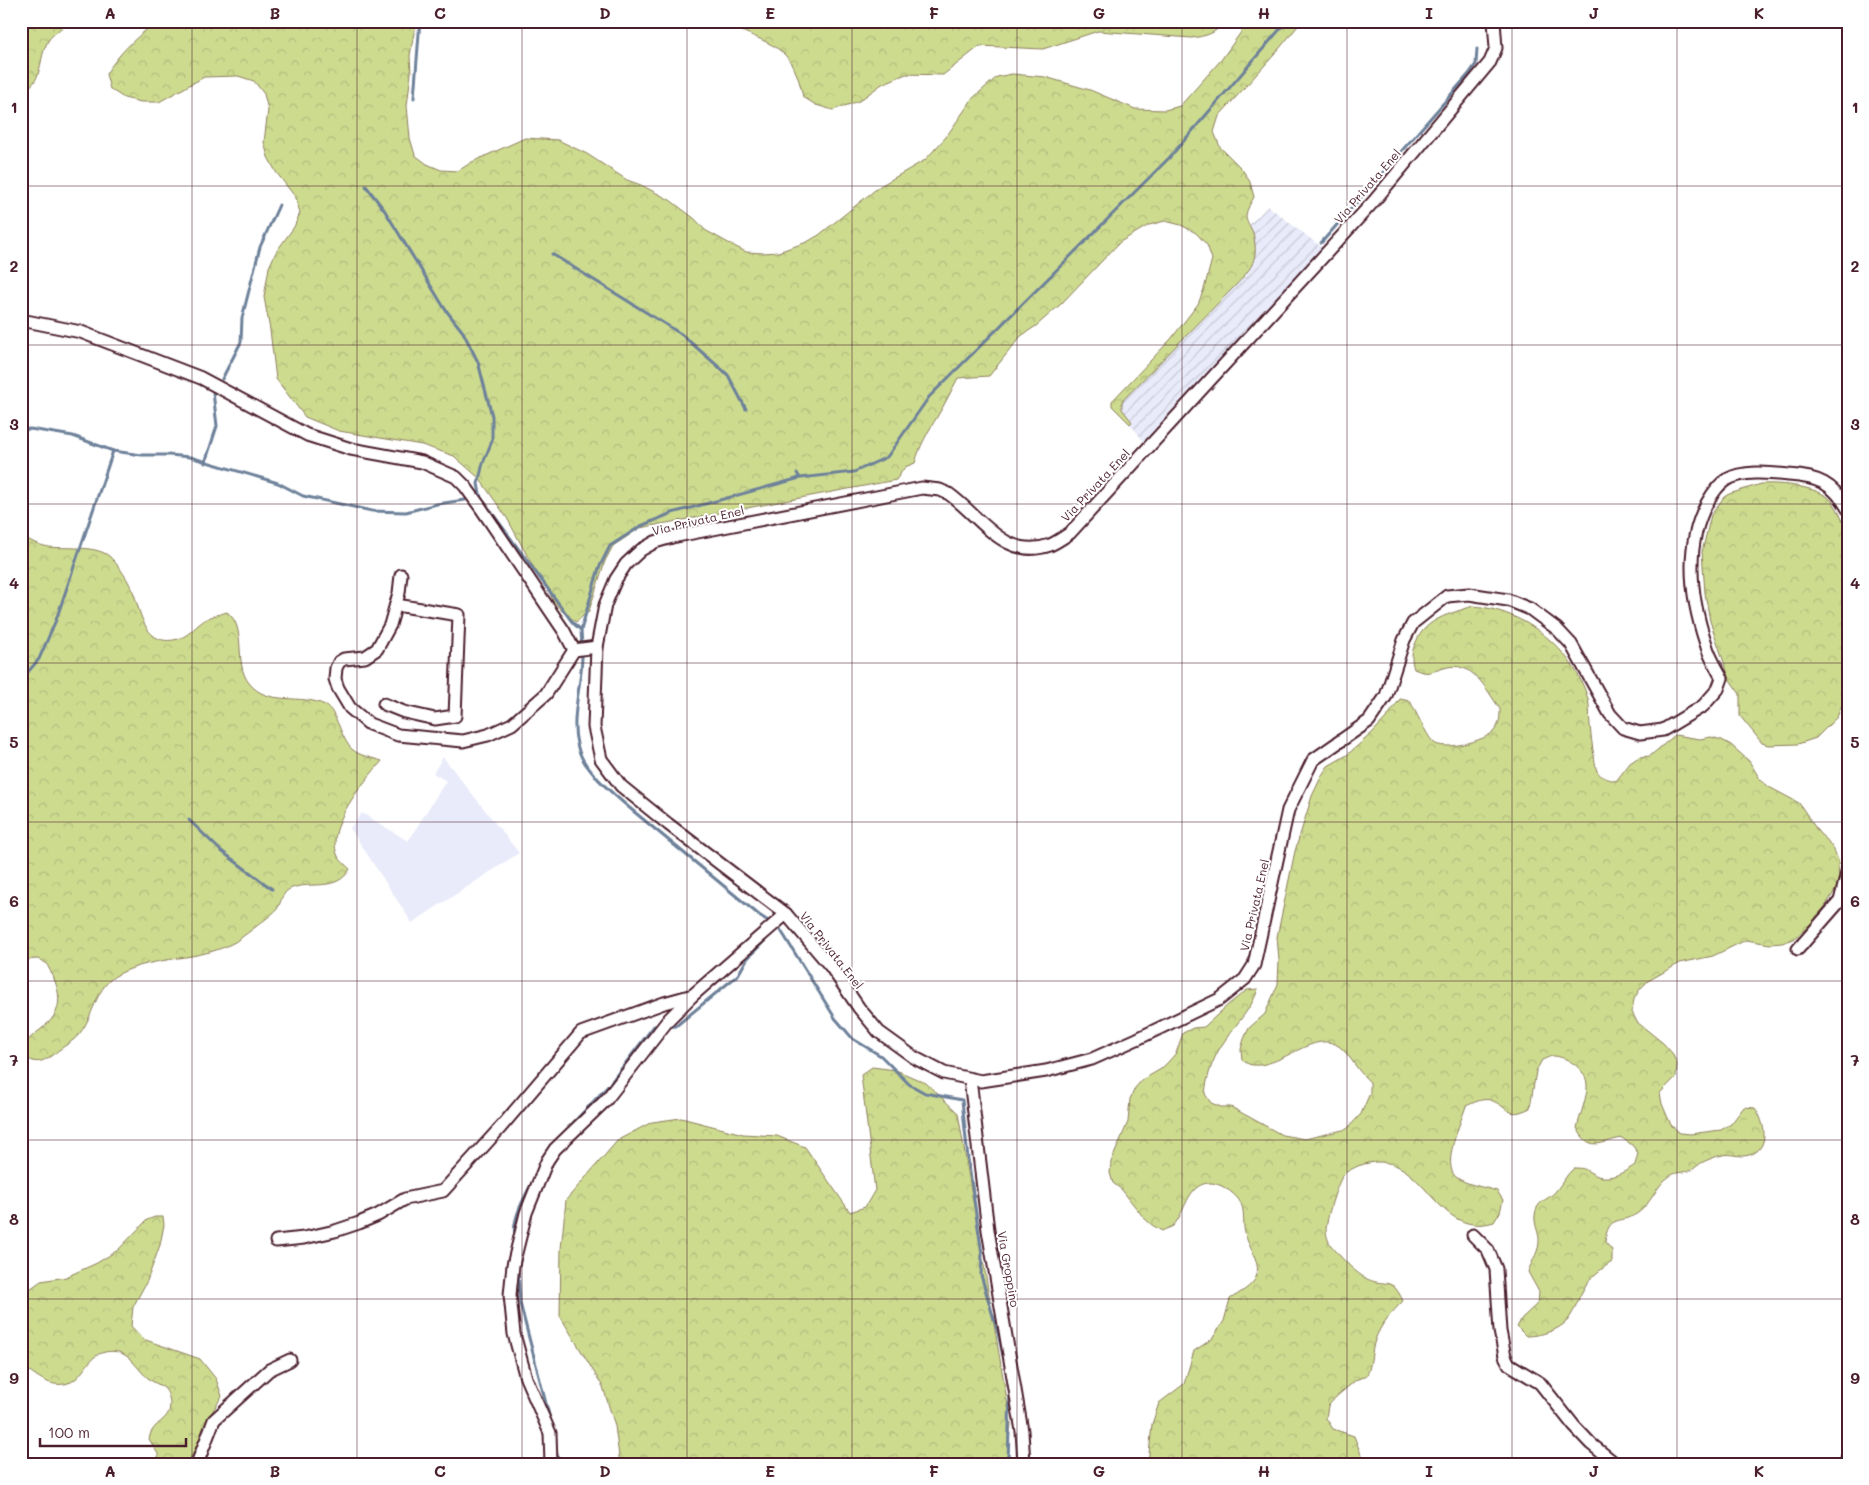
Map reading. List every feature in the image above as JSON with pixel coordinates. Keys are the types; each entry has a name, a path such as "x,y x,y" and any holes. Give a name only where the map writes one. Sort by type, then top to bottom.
{"street":[{"name":"Via Privata Enel","path":"1494,21 1496,48 1490,62 1374,201 1070,533 1052,544 1032,550 1013,546 998,537 949,494 940,490 922,488 672,537 655,542 641,550 616,579 593,648 594,727 601,759 621,786 782,917 824,959 859,1008 880,1032 915,1058 944,1073 970,1079 994,1080 1046,1071 1092,1059 1137,1039 1220,999 1245,979 1254,965 1257,955 1288,810 1313,760 1369,721 1386,696 1404,640 1413,623 1448,596 1469,594 1486,596 1508,600 1530,609 1557,629 1571,644 1610,714 1623,728 1640,733 1663,730 1704,706 1718,689 1722,678 1706,645 1693,589 1692,563 1694,541 1700,517 1709,499 1724,480 1744,474 1772,473 1822,480 1840,496 1848,509"},
{"path":"21,320 81,332 201,378 307,435 352,449 422,462 456,477 481,508 575,650"},
{"path":"401,574 396,605 390,625 377,649 365,656 344,658 336,668 335,678 338,688 350,708 370,724 398,735 463,741 488,735 512,724 546,694 575,650"},
{"path":"384,704 404,712 435,719 455,716 459,615 396,605"},
{"path":"575,650 593,648"},
{"path":"1798,949 1840,901 1848,869"},
{"path":"551,1464 550,1433 526,1378 514,1334 510,1295 513,1265 526,1213 547,1161 555,1148 606,1100 669,1019 693,995 782,917"},
{"path":"276,1241 304,1238 359,1223 405,1199 443,1191 581,1033 664,1003 693,995"},
{"name":"Via Groppino","path":"970,1079 988,1230 1022,1431 1024,1464"},
{"path":"1473,1235 1488,1250 1496,1269 1500,1331 1505,1356 1509,1364 1540,1383 1574,1426 1616,1464"},
{"path":"197,1464 214,1420 269,1370 290,1360"},
{"path":"1844,1464 1848,1456"}],"shaded area":[{"path":"1268,206 1324,249 1148,447 1130,424 1132,422 1122,409 1122,401 1249,272 1253,234 1249,225"},
{"path":"443,757 519,853 412,923 350,828 362,813 408,841 446,781 433,773"}],"green space":[{"path":"21,21 72,21 54,34 48,41 36,78 28,88 21,92"},
{"path":"158,21 416,21 410,56 411,73 407,106 410,138 415,155 427,164 441,170 458,171 472,162 525,138 558,140 587,154 627,180 670,200 695,219 705,230 732,245 746,252 763,253 778,252 807,242 819,235 880,186 925,160 946,137 973,98 997,77 1012,74 1045,77 1090,90 1135,109 1165,110 1180,106 1221,60 1249,21 1302,21 1219,116 1214,132 1220,147 1242,169 1250,182 1254,197 1246,215 1255,242 1253,262 1235,286 1122,401 1122,409 1132,422 1130,424 1112,406 1112,401 1171,339 1198,304 1212,259 1207,245 1196,233 1181,225 1165,221 1149,225 1120,242 1061,304 1036,326 1021,336 989,376 958,378 924,439 915,463 905,467 896,480 640,528 613,546 605,561 589,611 576,622 553,601 547,586 537,574 507,518 479,478 454,456 422,445 339,431 305,417 276,379 264,297 269,267 276,252 294,227 300,213 296,198 276,172 268,157 264,142 268,110 264,94 254,81 238,76 204,77 159,102 141,102 124,98 110,89 106,74 111,66 129,45"},
{"path":"734,21 845,21 848,23 850,21 1224,21 1214,32 1192,38 1098,31 1043,49 980,46 943,75 906,74 882,84 859,101 833,110 816,105 803,97 794,68 781,51 735,28"},
{"path":"1761,484 1799,487 1826,496 1837,508 1848,533 1848,691 1837,717 1816,738 1798,744 1768,745 1762,743 1740,716 1740,694 1730,680 1710,621 1705,593 1702,552 1711,515 1724,497"},
{"path":"21,535 45,546 96,550 109,556 129,584 147,628 159,639 167,641 182,638 208,618 227,612 237,627 242,666 244,675 249,683 266,695 306,700 325,705 333,713 345,739 353,750 382,761 349,804 337,830 335,843 337,854 350,869 345,876 331,883 300,886 288,890 277,909 271,915 235,942 207,953 147,964 119,974 111,979 100,993 85,1026 78,1036 49,1057 40,1061 30,1060 21,1051 23,1046 54,1016 59,1001 54,978 46,963 38,959 21,960"},
{"path":"1473,606 1511,615 1528,624 1544,635 1571,664 1581,681 1588,699 1595,766 1603,777 1616,781 1630,763 1639,757 1650,756 1675,735 1700,739 1711,737 1722,740 1731,745 1749,761 1760,779 1769,787 1799,803 1819,833 1834,850 1838,860 1839,884 1812,923 1794,939 1770,944 1746,940 1713,956 1680,963 1648,981 1634,999 1632,1012 1637,1022 1663,1043 1672,1053 1677,1064 1676,1077 1660,1093 1662,1104 1671,1125 1680,1133 1690,1134 1721,1130 1731,1124 1744,1107 1755,1108 1763,1127 1764,1135 1761,1147 1749,1155 1717,1156 1701,1163 1692,1170 1675,1173 1665,1180 1643,1209 1632,1217 1612,1223 1609,1227 1605,1242 1612,1250 1612,1262 1589,1280 1568,1320 1548,1332 1526,1336 1517,1327 1522,1318 1538,1303 1539,1292 1528,1272 1539,1243 1535,1218 1538,1206 1555,1192 1574,1168 1584,1169 1604,1177 1615,1176 1635,1165 1638,1153 1632,1145 1622,1138 1596,1144 1586,1141 1577,1128 1587,1089 1584,1074 1564,1058 1553,1056 1542,1060 1536,1071 1530,1108 1516,1113 1508,1111 1490,1100 1478,1101 1466,1106 1457,1132 1451,1153 1452,1171 1460,1180 1497,1191 1503,1200 1500,1212 1494,1222 1473,1224 1455,1218 1414,1178 1399,1167 1381,1162 1358,1166 1344,1174 1341,1178 1332,1201 1326,1226 1329,1242 1359,1274 1367,1279 1392,1285 1403,1301 1377,1334 1367,1375 1356,1380 1328,1406 1326,1418 1333,1429 1354,1436 1362,1457 1361,1464 1260,1464 1254,1461 1246,1464 1148,1464 1152,1424 1159,1403 1184,1384 1194,1351 1212,1339 1224,1321 1230,1299 1252,1284 1256,1277 1257,1266 1245,1233 1241,1204 1226,1188 1209,1183 1196,1188 1187,1200 1177,1221 1173,1226 1162,1231 1144,1218 1122,1190 1113,1183 1110,1173 1111,1162 1128,1122 1130,1099 1135,1088 1142,1080 1161,1069 1176,1053 1183,1033 1193,1028 1204,1027 1247,990 1258,989 1252,1003 1222,1045 1212,1065 1207,1079 1205,1094 1211,1103 1221,1107 1231,1107 1282,1135 1305,1139 1347,1129 1361,1114 1370,1093 1370,1082 1340,1047 1330,1042 1320,1042 1309,1045 1275,1061 1253,1065 1242,1060 1241,1049 1249,1028 1265,1014 1278,984 1279,960 1277,937 1295,851 1312,796 1328,766 1347,755 1372,733 1400,699 1410,701 1430,738 1438,745 1454,746 1473,742 1489,735 1497,726 1500,709 1484,685 1470,672 1454,666 1426,672 1414,669 1413,665 1413,649 1420,634 1426,627 1440,618"},
{"path":"872,1067 896,1070 926,1083 958,1113 1011,1424 1006,1464 620,1464 615,1426 603,1387 560,1316 561,1249 566,1200 618,1140 652,1122 681,1118 743,1134 777,1136 805,1147 850,1212 865,1207 875,1190 861,1075"},
{"path":"163,1217 164,1225 160,1245 147,1281 133,1307 131,1326 143,1339 200,1359 216,1379 222,1396 212,1412 188,1464 159,1464 158,1454 149,1439 154,1428 169,1411 170,1403 167,1392 123,1354 112,1351 99,1354 93,1358 77,1378 65,1384 47,1382 21,1365 21,1300 27,1291 41,1281 66,1277 97,1263 118,1250 147,1220"}],"waterway":[{"path":"414,98 420,21"},
{"path":"582,646 581,630 599,568 610,546 641,526 672,513 800,478 854,472 887,457 929,397 1169,158 1287,21"},
{"path":"1321,243 1469,74 1476,64 1477,49"},
{"path":"366,186 385,211 445,309 463,332 478,362 492,416 492,441 483,463 478,484 481,498 573,623 581,630"},
{"path":"222,379 241,342 242,318 260,247 279,205"},
{"path":"552,254 681,334 728,375 746,409"},
{"path":"205,463 217,426 213,392"},
{"path":"21,430 30,429 73,436 113,451 142,455 190,457 278,483 303,496 372,511 406,512 437,504 465,500"},
{"path":"21,680 39,659 56,620 113,451"},
{"path":"797,473 800,478"},
{"path":"582,652 575,733 579,751 586,765 619,799 771,923"},
{"path":"189,820 220,850 272,889"},
{"path":"776,927 780,929 835,1018 853,1039 881,1056 909,1084 925,1093 962,1100 968,1159 982,1254 981,1275 998,1333 1006,1369"},
{"path":"668,1027 676,1026 738,975 747,959 773,932"},
{"path":"554,1143 609,1085 654,1026 658,1026"},
{"path":"516,1237 514,1231 517,1216 534,1179"},
{"path":"518,1267 520,1303 550,1419"},
{"path":"1008,1464 1010,1390"},
{"path":"555,1445 559,1464"}]}
